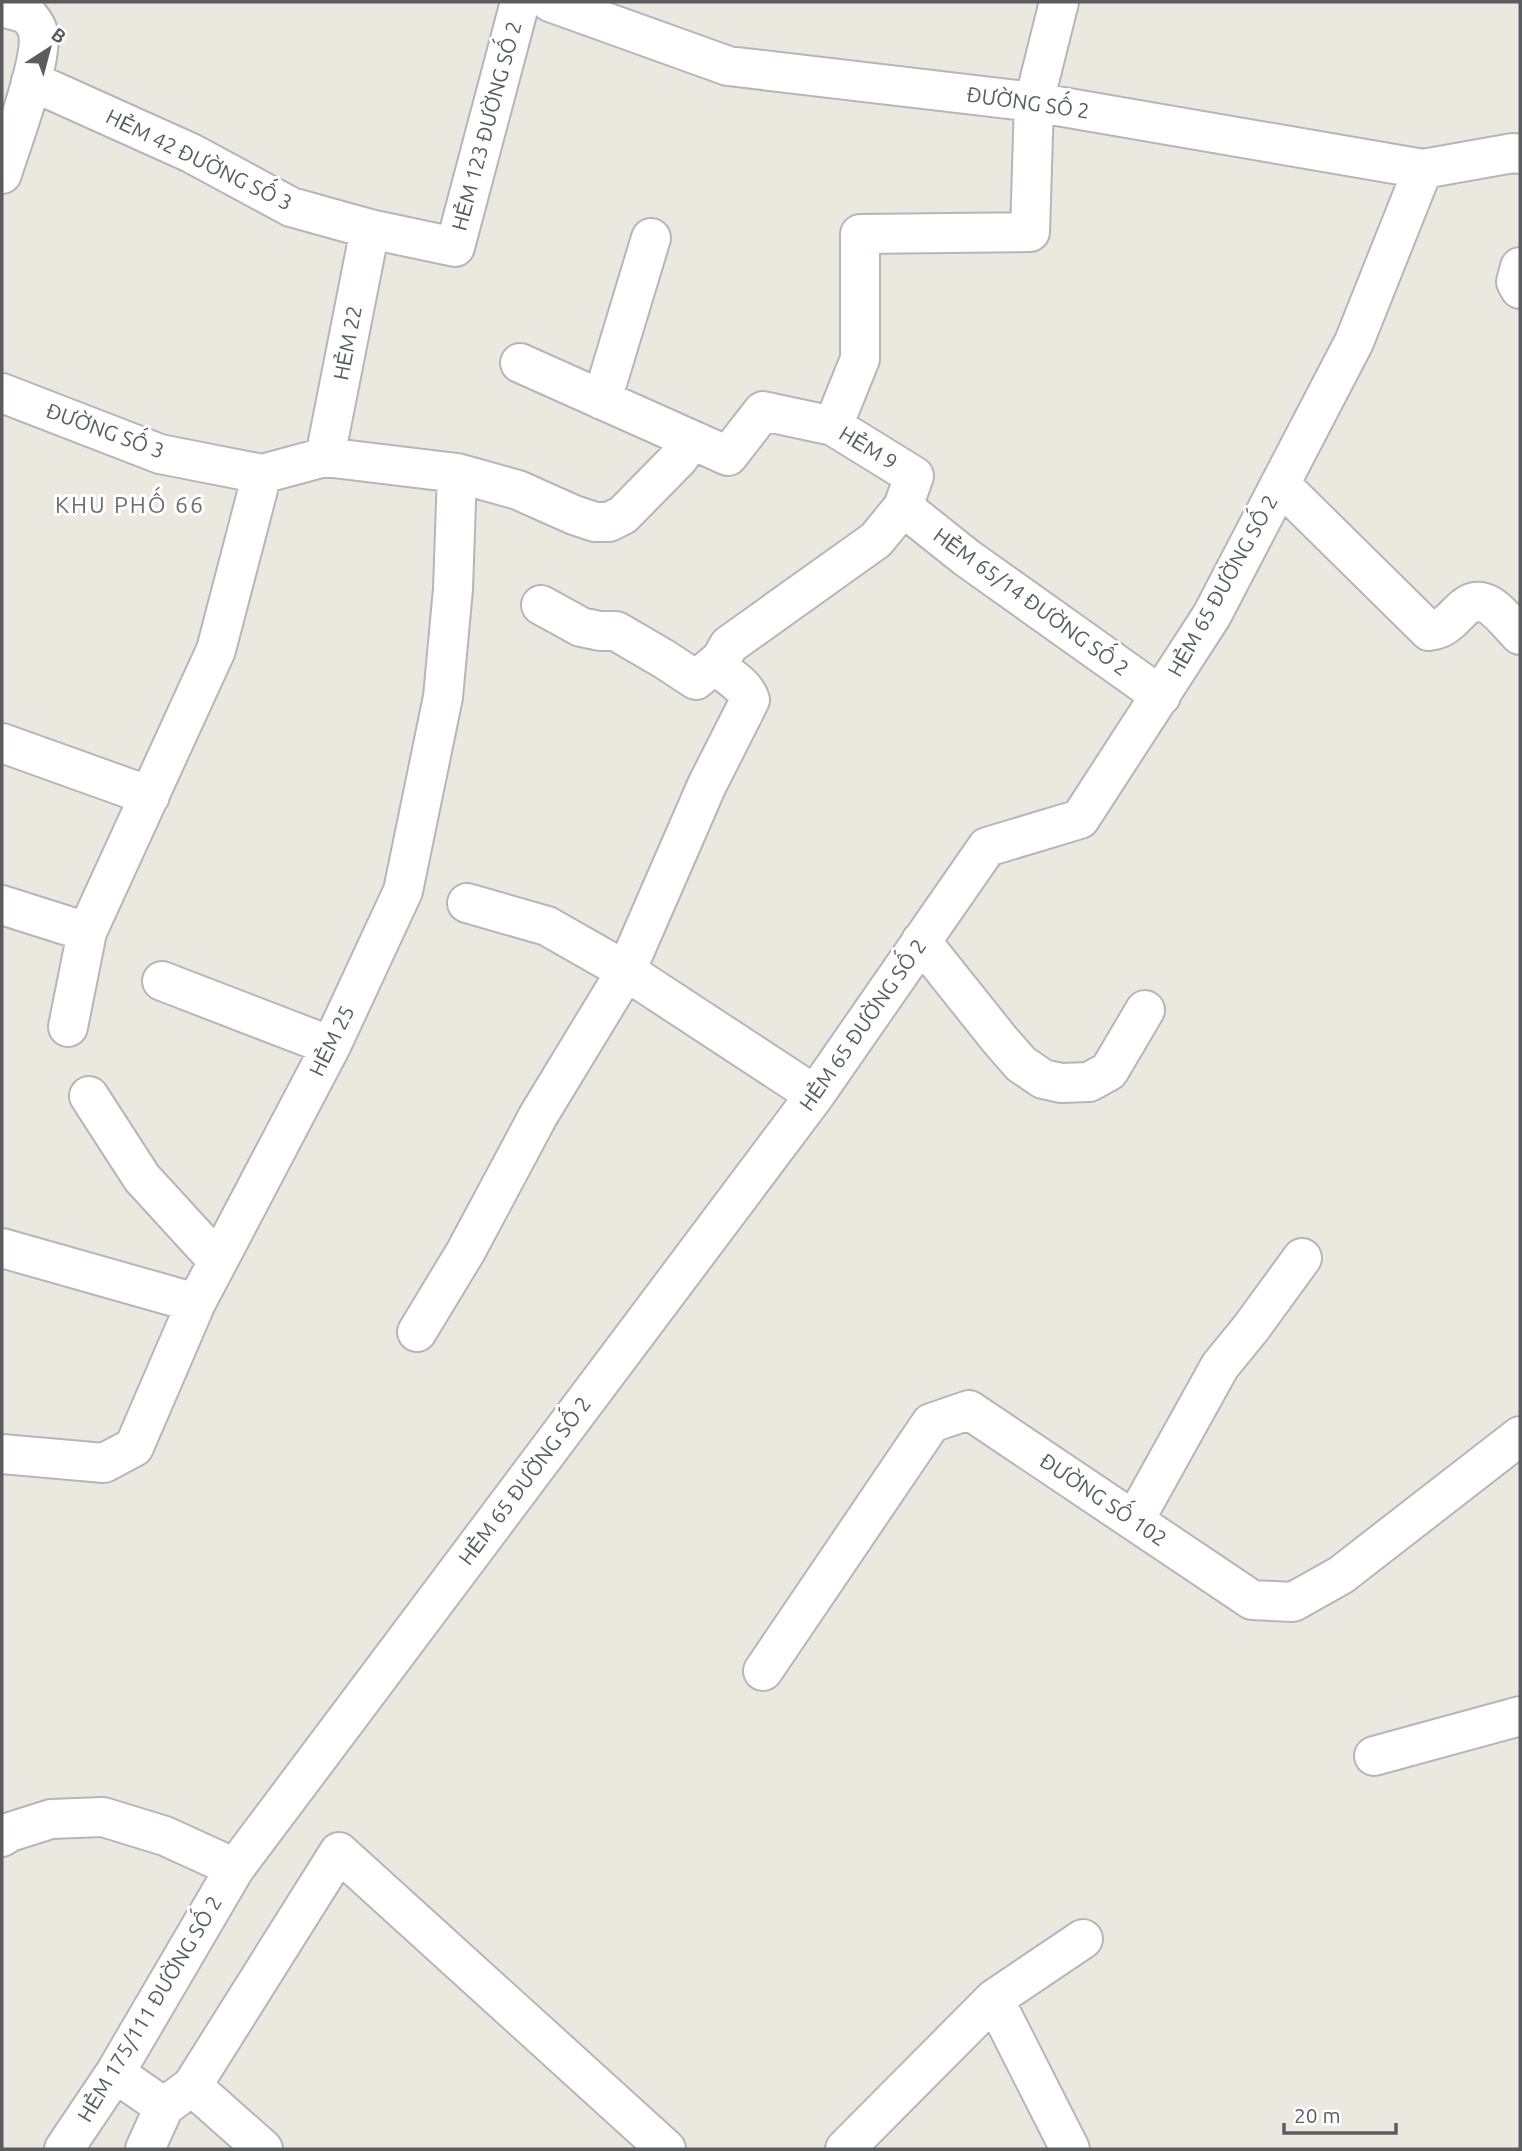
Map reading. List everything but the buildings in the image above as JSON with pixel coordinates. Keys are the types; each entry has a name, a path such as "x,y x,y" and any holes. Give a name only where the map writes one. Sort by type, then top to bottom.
{"street":[{"name":"HẺM 123 ĐƯỜNG SỐ 2","path":"370,229 455,247 520,2"},
{"name":"ĐƯỜNG SỐ 2","path":"550,2 728,66 1034,102 1423,169 1518,144"},
{"path":"833,426 860,359 860,234 1030,232 1034,102 1059,2"},
{"path":"2,7 27,14 38,30 39,48 2,174"},
{"name":"HẺM 42 ĐƯỜNG SỐ 3","path":"31,81 191,153 291,207 370,229"},
{"name":"HẺM 65 ĐƯỜNG SỐ 2","path":"235,1868 814,1095 987,847 1080,819 1212,615 1354,342 1423,169"},
{"name":"HẺM 22","path":"325,457 370,229"},
{"path":"602,400 651,238"},
{"path":"1520,267 1516,282 1520,289"},
{"path":"520,363 692,440"},
{"name":"ĐƯỜNG SỐ 3","path":"2,393 160,454 262,474 325,457 457,473 518,490 595,522 609,522 622,515 678,459 692,440"},
{"name":"HẺM 9","path":"692,440 728,456 763,411 833,426 914,477 903,507"},
{"name":"HẺM 25","path":"2,1454 104,1463 134,1447 196,1303 331,1046 403,891 443,697 453,590 457,473"},
{"path":"68,1027 87,932 216,650 262,474"},
{"path":"1280,484 1429,631 1440,629 1462,608 1474,602 1487,604 1520,635"},
{"path":"417,1332 466,1251 538,1115 626,971 706,785 750,700 742,686 720,669 729,645 876,540 903,507"},
{"name":"HẺM 65/14 ĐƯỜNG SỐ 2","path":"903,507 967,558 1161,696"},
{"path":"541,605 581,627 616,631 696,680 722,659"},
{"path":"2,743 150,796"},
{"path":"467,903 547,926 626,971 814,1095"},
{"path":"2,905 87,932"},
{"path":"921,941 1021,1064 1043,1079 1061,1083 1089,1082 1109,1071 1145,1010"},
{"path":"162,981 331,1046"},
{"path":"89,1096 142,1178 218,1261"},
{"path":"2,1248 196,1303"},
{"path":"1134,1521 1220,1366 1302,1258"},
{"name":"ĐƯỜNG SỐ 102","path":"763,1671 931,1423 969,1410 1252,1600 1293,1602 1341,1575 1520,1436"},
{"path":"1374,1756 1520,1716"},
{"path":"2,1837 51,1819 103,1817 165,1836 235,1868"},
{"path":"145,2149 339,1852 666,2149"},
{"name":"HẺM 175/111 ĐƯỜNG SỐ 2","path":"64,2149 115,2073 235,1868"},
{"path":"845,2149 994,1999 1083,1940"},
{"path":"994,1999 1070,2149"},
{"path":"115,2073 178,2097 263,2149"}],"district":[{"name":"KHU PHỐ 66","path":"130,505"}]}
